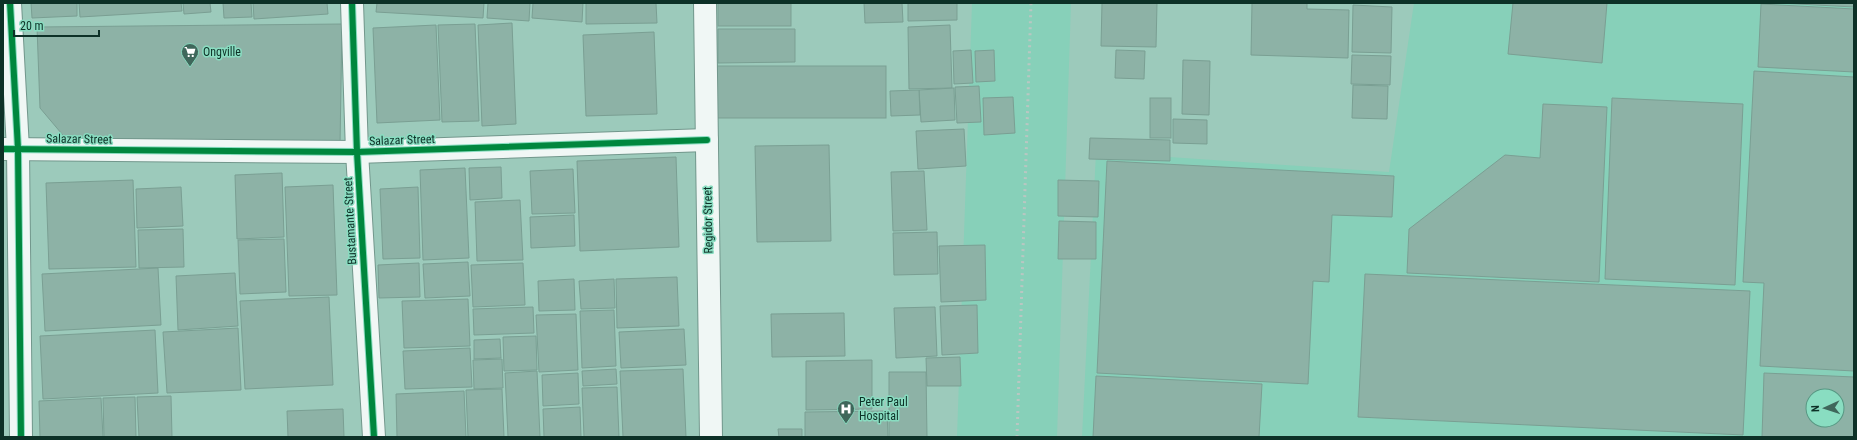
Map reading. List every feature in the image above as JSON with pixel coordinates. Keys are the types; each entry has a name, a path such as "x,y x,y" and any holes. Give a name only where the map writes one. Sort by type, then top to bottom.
{"street":[{"path":"10,3 11,149 21,437"},
{"name":"Bustamante Street","path":"352,3 357,152 374,437"},
{"name":"Regidor Street","path":"704,3 711,437"},
{"name":"Salazar Street","path":"11,149 357,152 706,140"}],"shaded area":[{"path":"972,3 1071,3 1057,437 957,437"},
{"path":"1414,3 1854,3 1854,437 1082,437 1096,152 1389,172"}],"building":[{"path":"31,3 77,3 77,16 32,18"},
{"path":"79,3 181,3 182,11 80,17"},
{"path":"183,3 210,3 211,12 184,14"},
{"path":"223,3 251,3 252,17 224,18"},
{"path":"253,3 327,3 328,14 254,19"},
{"path":"377,3 484,3 483,18 376,12"},
{"path":"488,3 530,3 529,21 487,18"},
{"path":"533,3 583,3 582,22 532,18"},
{"path":"586,3 656,3 657,23 586,24"},
{"path":"718,3 791,3 791,26 718,26"},
{"path":"864,3 902,3 903,22 865,23"},
{"path":"908,3 957,3 957,20 908,21"},
{"path":"1102,3 1157,3 1156,47 1101,46"},
{"path":"1252,3 1307,3 1307,9 1349,10 1348,58 1251,55"},
{"path":"1513,3 1607,3 1602,63 1508,54"},
{"path":"1779,3 1854,3 1854,7"},
{"path":"1761,4 1854,9 1854,72 1758,67"},
{"path":"1353,5 1392,7 1391,53 1352,52"},
{"path":"512,23 516,124 482,126 478,25"},
{"name":"Ongville","path":"342,24 340,145 67,140 40,108 37,27"},
{"path":"475,24 479,121 442,122 438,25"},
{"path":"436,25 440,120 377,123 373,28"},
{"path":"950,25 952,88 909,89 908,27"},
{"path":"718,29 795,29 795,62 718,63"},
{"path":"654,32 657,114 586,116 583,35"},
{"path":"971,50 973,83 954,84 953,51"},
{"path":"994,50 995,81 976,82 975,51"},
{"path":"1116,50 1145,51 1144,79 1115,78"},
{"path":"1352,55 1391,56 1390,85 1351,84"},
{"path":"1183,60 1210,61 1209,115 1182,114"},
{"path":"715,66 886,66 886,118 715,118"},
{"path":"1754,71 1854,77 1854,371 1760,366 1764,283 1743,282"},
{"path":"1353,85 1388,86 1387,119 1352,118"},
{"path":"979,86 981,122 957,123 955,87"},
{"path":"954,88 955,120 921,122 919,90"},
{"path":"919,90 920,115 891,116 890,91"},
{"path":"1013,97 1015,133 984,135 983,98"},
{"path":"1150,98 1171,98 1171,138 1150,138"},
{"path":"1612,98 1743,104 1735,285 1605,279"},
{"path":"1543,104 1607,107 1599,282 1407,273 1409,229 1505,155 1540,158"},
{"path":"1173,119 1207,120 1207,144 1173,143"},
{"path":"964,129 966,166 918,169 916,131"},
{"path":"1090,138 1170,140 1170,161 1089,159"},
{"path":"829,145 831,241 757,242 755,146"},
{"path":"676,157 679,247 580,251 577,161"},
{"path":"1107,161 1394,176 1392,217 1332,215 1329,282 1313,281 1308,384 1097,373"},
{"path":"501,167 502,198 470,200 469,168"},
{"path":"465,168 469,258 423,260 420,170"},
{"path":"573,169 575,213 532,214 530,171"},
{"path":"924,171 927,230 893,231 891,172"},
{"path":"282,173 284,237 237,239 235,175"},
{"path":"133,180 136,267 49,269 46,183"},
{"path":"1058,180 1099,181 1098,217 1058,216"},
{"path":"333,185 337,295 289,296 285,187"},
{"path":"181,187 183,226 137,228 136,189"},
{"path":"418,187 420,258 383,259 380,189"},
{"path":"520,200 523,260 477,261 475,202"},
{"path":"574,215 575,246 531,248 530,217"},
{"path":"1059,221 1096,222 1096,259 1058,259"},
{"path":"183,229 184,267 139,268 138,230"},
{"path":"937,232 938,274 894,275 893,233"},
{"path":"284,239 286,292 240,294 238,240"},
{"path":"985,245 986,300 941,302 939,246"},
{"path":"468,262 470,296 425,298 423,264"},
{"path":"419,263 420,297 379,298 378,265"},
{"path":"523,263 525,305 473,307 471,265"},
{"path":"158,268 161,325 45,331 42,274"},
{"path":"235,273 238,326 178,330 176,276"},
{"path":"1365,274 1750,291 1743,435 1358,417"},
{"path":"677,277 679,326 617,328 616,279"},
{"path":"574,279 575,310 539,311 538,281"},
{"path":"614,279 615,308 581,309 579,281"},
{"path":"329,297 333,385 245,389 240,301"},
{"path":"468,299 470,346 404,348 402,301"},
{"path":"977,305 978,353 942,355 940,306"},
{"path":"533,307 534,333 474,335 473,309"},
{"path":"935,307 937,356 896,358 894,308"},
{"path":"614,310 616,366 582,368 580,311"},
{"path":"844,313 845,356 772,357 771,314"},
{"path":"576,314 578,370 539,372 536,315"},
{"path":"238,328 241,390 167,393 163,332"},
{"path":"684,329 686,365 621,368 619,332"},
{"path":"155,330 158,393 43,399 40,336"},
{"path":"536,336 537,370 504,371 503,337"},
{"path":"500,339 501,358 474,359 474,340"},
{"path":"470,348 472,387 405,389 403,351"},
{"path":"960,357 961,386 927,386 926,358"},
{"path":"502,359 503,388 474,389 473,360"},
{"path":"872,360 872,409 806,410 806,361"},
{"path":"616,369 617,384 583,386 582,371"},
{"path":"683,369 686,437 623,437 620,371"},
{"path":"537,371 540,437 508,437 505,373"},
{"path":"889,372 926,372 927,437 889,437"},
{"path":"578,373 579,404 543,406 542,375"},
{"path":"1764,373 1854,377 1854,437 1762,437"},
{"path":"1096,376 1262,384 1259,437 1093,437"},
{"path":"617,387 619,437 584,437 582,388"},
{"path":"502,389 504,437 468,437 466,390"},
{"path":"464,391 466,437 397,437 396,394"},
{"path":"171,396 172,437 139,437 137,397"},
{"path":"135,397 136,437 104,437 103,398"},
{"path":"101,398 103,437 40,437 39,401"},
{"path":"580,407 581,437 544,437 543,409"},
{"path":"343,409 344,437 288,437 287,411"},
{"name":"Peter Paul Hospital","path":"887,411 888,437 805,437 805,412"},
{"path":"778,429 802,429 802,437 779,437"}],"railway":[{"path":"1017,437 1031,3"}],"cycle path":[{"path":"10,3 18,149 21,437"},
{"path":"352,3 357,152 374,437"},
{"path":"3,149 357,152 707,140"}],"place":[{"name":"Ongville","path":"190,67"},
{"name":"Peter Paul Hospital","path":"846,424"}]}
